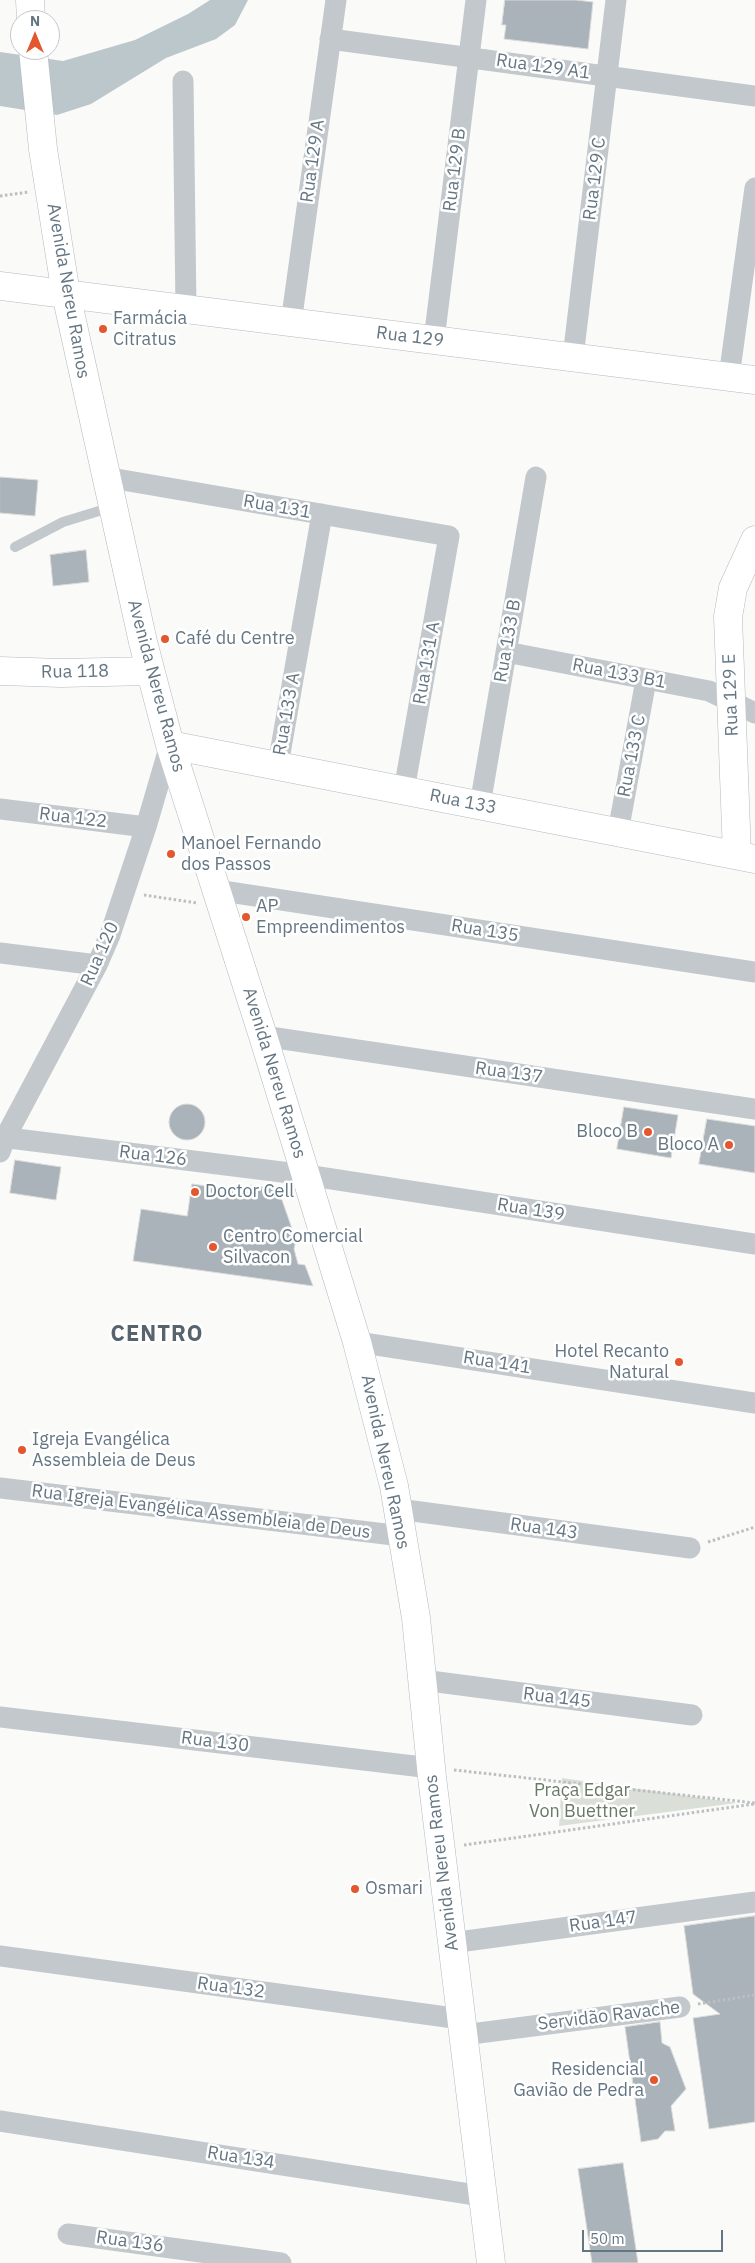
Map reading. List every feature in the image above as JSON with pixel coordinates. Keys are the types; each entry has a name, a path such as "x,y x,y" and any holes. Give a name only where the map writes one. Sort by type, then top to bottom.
{"main road":[{"name":"Avenida Nereu Ramos","path":"34,60 49,189 66,294 105,477 150,671 170,744 263,1036 357,1342 386,1452 398,1509 416,1618 440,1849 491,2263"},
{"name":"Rua 129","path":"0,286 742,378"},
{"name":"Rua 129 E","path":"746,857 731,701 729,604 738,574 755,540"},
{"name":"Rua 118","path":"0,671 61,673 150,671"},
{"name":"Rua 133","path":"170,744 746,857"}],"street":[{"name":"Rua 129 A","path":"291,322 336,0"},
{"name":"Rua 129 B","path":"434,340 476,0"},
{"name":"Rua 129 C","path":"573,358 616,0"},
{"name":"Rua 129 A1","path":"330,39 755,96"},
{"path":"183,81 186,309"},
{"path":"742,378 755,188"},
{"name":"Rua 131","path":"105,477 449,536"},
{"name":"Rua 133 B","path":"480,805 536,477"},
{"name":"Rua 133 A","path":"278,766 322,514"},
{"name":"Rua 131 A","path":"404,790 449,536"},
{"name":"Rua 133 B1","path":"506,652 709,692 755,713"},
{"name":"Rua 133 C","path":"618,832 646,680"},
{"name":"Rua 120","path":"2,1142 97,965 126,892 170,744"},
{"name":"Rua 122","path":"0,809 146,827"},
{"name":"Rua 135","path":"218,898 755,972"},
{"path":"0,953 97,965"},
{"name":"Rua 137","path":"263,1036 755,1109"},
{"name":"Rua 126","path":"2,1142 306,1175"},
{"name":"Rua 139","path":"306,1175 755,1244"},
{"name":"Rua 141","path":"357,1342 755,1403"},
{"name":"Rua Igreja Evangélica Assembleia de Deus","path":"0,1488 402,1536"},
{"name":"Rua 143","path":"398,1509 690,1548"},
{"name":"Rua 145","path":"422,1680 692,1715"},
{"name":"Rua 130","path":"0,1717 431,1768"},
{"name":"Rua 147","path":"451,1943 755,1902"},
{"name":"Rua 132","path":"0,1956 462,2027"},
{"name":"Servidão Ravache","path":"462,2027 680,2007"},
{"name":"Rua 134","path":"0,2121 482,2196"},
{"name":"Rua 136","path":"68,2234 281,2263"}],"lane":[{"path":"15,547 63,522 112,507"}],"path":[{"path":"0,196 49,189"},
{"path":"126,892 218,898"},
{"path":"690,1548 755,1527"},
{"path":"431,1768 755,1804"},
{"path":"440,1849 755,1804"},
{"name":"Servidão Ravache","path":"680,2007 755,1995"}],"green space":[{"name":"Praça Edgar Von Buettner","path":"562,1778 737,1803 559,1826"}],"shaded area":[{"path":"210,0 248,0 235,25 216,39 166,58 91,104 57,115 0,106 0,52 10,53 10,60 63,61 135,40 188,14"}],"building":[{"path":"505,0 576,0 593,2 588,49 504,39 506,25 502,25"},
{"path":"0,477 38,480 35,516 0,513"},
{"path":"86,550 89,582 53,586 50,555"},
{"path":"187,1104 194,1105 200,1109 204,1115 204,1129 200,1135 194,1139 187,1140 180,1139 174,1135 170,1129 169,1122 170,1115 174,1109 180,1105"},
{"name":"Bloco B","path":"624,1107 678,1115 671,1158 617,1149"},
{"name":"Bloco A","path":"707,1119 755,1126 755,1173 699,1164"},
{"path":"15,1160 61,1167 56,1200 10,1193"},
{"name":"Centro Comercial Silvacon","path":"192,1184 249,1192 250,1185 278,1189 277,1196 282,1200 296,1240 294,1249 298,1264 305,1265 313,1286 133,1261 141,1209 187,1216"},
{"path":"755,1916 755,2122 709,2129 693,2018 720,2014 693,1994 684,1926"},
{"name":"Residencial Gavião de Pedra","path":"660,2022 662,2043 670,2047 686,2089 671,2106 675,2131 665,2131 658,2139 641,2142 625,2027"},
{"path":"623,2163 638,2263 592,2263 578,2169"}],"place":[{"name":"Farmácia Citratus","path":"103,329"},
{"name":"Café du Centre","path":"165,639"},
{"name":"Manoel Fernando dos Passos","path":"171,854"},
{"name":"AP Empreendimentos","path":"246,917"},
{"name":"Bloco B","path":"648,1132"},
{"name":"Bloco A","path":"729,1145"},
{"name":"Doctor Cell","path":"195,1192"},
{"name":"Centro Comercial Silvacon","path":"213,1247"},
{"name":"Hotel Recanto Natural","path":"679,1362"},
{"name":"Igreja Evangélica Assembleia de Deus","path":"22,1450"},
{"name":"Osmari","path":"355,1889"},
{"name":"Residencial Gavião de Pedra","path":"654,2080"}],"district":[{"name":"CENTRO","path":"157,1335"}]}
